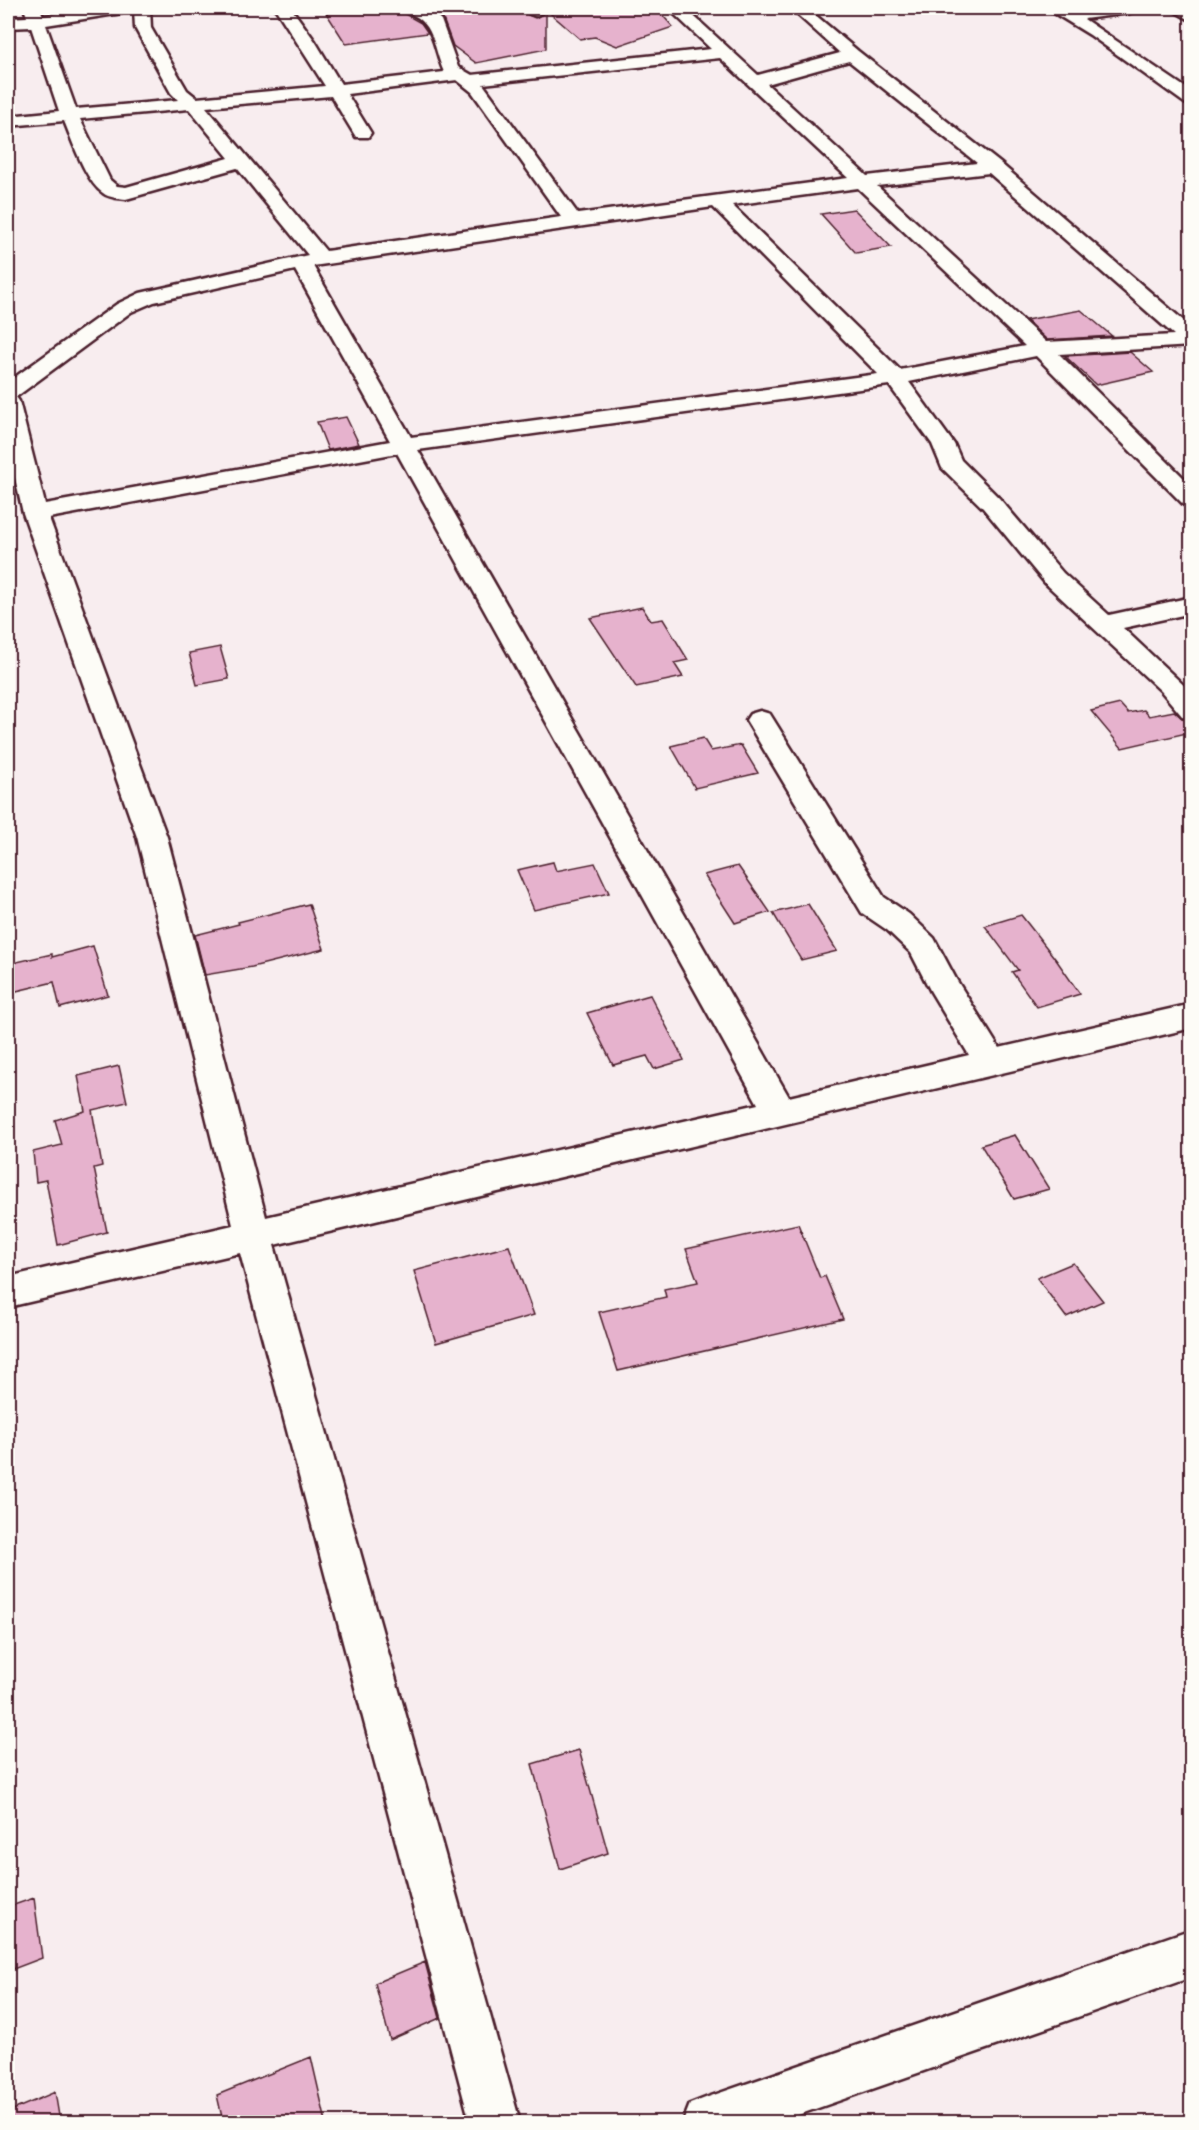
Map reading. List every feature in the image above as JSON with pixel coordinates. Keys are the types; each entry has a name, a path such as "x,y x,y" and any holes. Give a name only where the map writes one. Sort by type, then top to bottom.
{"street":[{"path":"8,23 34,15 122,8"},
{"path":"142,8 143,28 180,93 195,105 240,161 311,260 404,444 780,1112"},
{"path":"283,8 307,41 362,133"},
{"path":"410,8 423,12 435,23 451,70 478,88 574,222"},
{"path":"676,8 1041,349 1191,500"},
{"path":"798,8 852,55 993,167 1191,339"},
{"path":"1061,12 1130,8"},
{"path":"1177,8 1191,16"},
{"path":"1061,12 1096,32 1191,100"},
{"path":"34,15 70,116 102,183 111,191 126,193 240,161"},
{"path":"8,122 724,53"},
{"path":"753,82 852,55"},
{"path":"8,392 135,302 147,297 311,260 859,181 993,167"},
{"path":"719,202 895,378 943,444 950,463 991,503 1054,578 1170,686 1191,710"},
{"path":"35,513 404,444 895,378 1041,349 1191,339"},
{"path":"8,401 35,513 152,837 253,1235 495,2122"},
{"path":"1104,624 1191,605"},
{"path":"760,720 873,905 898,922 923,946 942,984 991,1063"},
{"path":"8,1292 1191,1016"},
{"path":"708,2122 1191,1953"}],"building":[{"path":"323,8 400,8 403,13 421,23 428,33 346,44"},
{"path":"431,8 523,8 528,15 535,18 546,12 546,49 476,63 453,46 443,19"},
{"path":"544,8 656,8 673,27 617,46 595,37 580,39"},
{"path":"854,209 891,247 856,253 821,214"},
{"path":"1081,310 1112,336 1047,340 1026,320"},
{"path":"1130,352 1153,372 1096,385 1065,356"},
{"path":"346,417 359,444 328,450 317,422"},
{"path":"642,607 651,621 663,619 688,660 674,663 683,677 636,687 590,618"},
{"path":"220,647 229,679 197,685 189,653"},
{"path":"1120,704 1128,713 1144,710 1149,716 1174,711 1182,718 1191,720 1191,732 1122,748 1091,711"},
{"path":"703,738 711,751 741,745 758,773 695,788 671,746"},
{"path":"553,862 556,871 595,863 609,893 534,910 517,870"},
{"path":"738,866 770,912 735,923 704,875"},
{"path":"309,904 324,949 252,967 205,975 195,935"},
{"path":"808,904 837,951 801,960 773,913"},
{"path":"1021,915 1080,994 1037,1007 1012,972 1018,970 985,926"},
{"path":"93,946 108,995 60,1008 54,982 8,993 8,964 52,954 52,957"},
{"path":"650,995 684,1060 654,1069 647,1056 613,1065 587,1013"},
{"path":"119,1066 127,1102 92,1110 102,1166 94,1168 107,1232 58,1245 46,1180 36,1182 33,1152 62,1145 55,1120 85,1111 78,1076"},
{"path":"1015,1135 1049,1189 1014,1199 981,1145"},
{"path":"798,1224 820,1278 825,1276 843,1319 618,1371 599,1312 666,1297 664,1289 698,1282 686,1249"},
{"path":"509,1246 534,1315 436,1343 414,1271"},
{"path":"1073,1263 1103,1301 1066,1317 1037,1278"},
{"path":"579,1750 608,1853 560,1869 532,1764"},
{"path":"34,1898 42,1958 8,1971 8,1907"},
{"path":"425,1962 440,2018 390,2040 375,1983"},
{"path":"311,2057 326,2122 223,2122 217,2095"},
{"path":"55,2092 60,2122 8,2122 8,2112"}]}
